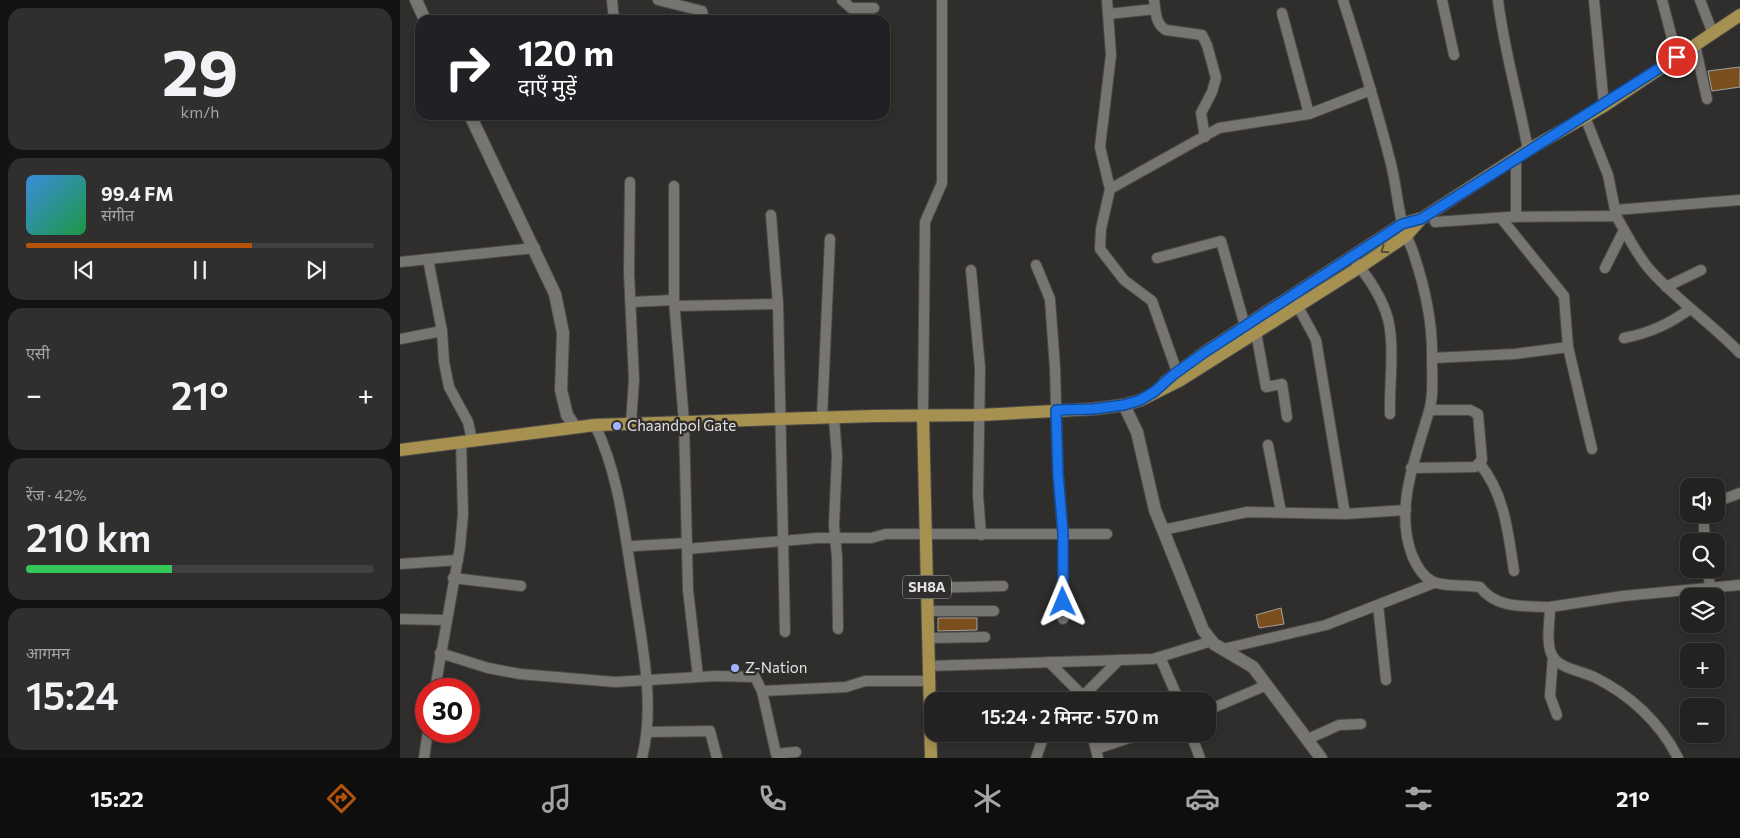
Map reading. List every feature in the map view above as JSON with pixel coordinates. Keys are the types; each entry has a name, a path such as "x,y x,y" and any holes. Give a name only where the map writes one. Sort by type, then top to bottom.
{"main road":[{"path":"1154,392 1177,372 1356,262 1528,150 1604,106 1740,15"},
{"path":"400,450 466,440 595,425 980,415 1093,409 1124,405 1180,381 1252,326"},
{"name":"SH8A","path":"923,415 931,758"}],"street":[{"path":"416,0 423,15"},
{"path":"612,0 614,15"},
{"path":"658,0 702,11 703,15"},
{"path":"842,0 851,8 874,8"},
{"path":"923,415 925,222 942,183 942,0"},
{"path":"1107,0 1111,55 1100,147 1110,189 1101,229 1100,249 1124,280 1152,301 1177,372"},
{"path":"1342,0 1371,90 1391,162 1404,230 1422,281 1432,358 1430,410 1411,468 1406,510 1407,534 1412,554 1423,575 1438,586 1460,584 1480,587 1486,595 1508,605 1550,607 1623,596 1680,591"},
{"path":"1442,0 1454,55"},
{"path":"1498,0 1502,38 1518,94 1528,150"},
{"path":"1594,0 1604,106"},
{"path":"1662,0 1677,57"},
{"path":"1700,0 1712,34"},
{"path":"1108,14 1155,5 1157,21 1162,28 1202,35 1207,45 1216,78 1212,92 1201,113 1204,137"},
{"path":"1282,13 1309,114"},
{"path":"1695,45 1707,100"},
{"path":"1110,189 1220,128 1309,114 1371,90"},
{"path":"1585,117 1608,175 1615,213 1650,270 1690,309 1716,328 1740,353"},
{"path":"472,120 535,248 555,294 562,333 561,390 567,415 575,427"},
{"path":"1516,158 1516,216"},
{"path":"630,182 629,274 634,380 631,423"},
{"path":"674,186 675,303 684,422 688,590 698,677"},
{"path":"1435,222 1516,216 1615,213 1740,200"},
{"path":"771,215 778,304 785,632"},
{"path":"1501,218 1562,292 1565,302 1568,347 1592,449"},
{"path":"1605,268 1624,230"},
{"path":"830,239 828,418 837,456 834,525 838,629"},
{"path":"1157,258 1222,241 1252,326 1266,387 1282,384 1288,417"},
{"path":"400,262 535,248"},
{"path":"428,259 442,331 444,362 449,386 468,422 463,514 458,560 453,578 437,678"},
{"path":"1356,262 1372,285 1388,319 1391,373 1390,414"},
{"path":"1036,265 1050,299 1058,474 1063,533 1063,619"},
{"path":"971,270 978,336 980,415 978,495 980,535"},
{"path":"1666,287 1701,270"},
{"path":"1294,300 1316,340 1345,514"},
{"path":"631,302 778,304"},
{"path":"1624,338 1649,333 1672,322 1690,309"},
{"path":"400,339 442,331"},
{"path":"1432,358 1515,354 1568,347"},
{"path":"1124,405 1137,432 1156,510 1163,530 1203,630 1212,641 1253,667 1321,758"},
{"path":"1430,410 1470,410 1478,414 1483,456 1480,464"},
{"path":"595,425 612,465 625,524 645,680 648,732 642,758"},
{"path":"1268,445 1281,512"},
{"path":"1411,468 1471,467 1480,464"},
{"path":"1480,464 1491,478 1500,496 1514,571"},
{"path":"1725,499 1740,494"},
{"path":"1163,530 1247,512 1345,514 1406,510"},
{"path":"634,546 687,546 836,540 871,538 886,534 1107,534"},
{"path":"400,564 458,560"},
{"path":"453,578 521,586"},
{"path":"1709,578 1710,588 1740,585"},
{"path":"1223,649 1309,630 1434,583"},
{"path":"927,588 1003,586"},
{"path":"1378,605 1386,680"},
{"path":"1550,607 1550,644 1553,657 1550,696 1557,715"},
{"path":"927,611 994,611"},
{"path":"400,619 446,620"},
{"path":"928,638 985,637"},
{"path":"928,666 1119,660 1160,656 1212,641"},
{"path":"440,653 488,668 520,674 615,682 698,677 755,677 762,691 776,754 796,752"},
{"path":"1160,656 1175,692"},
{"path":"1553,657 1558,663 1593,676 1625,696 1661,730 1678,758"},
{"path":"1088,692 1119,660"},
{"path":"1048,662 1075,692"},
{"path":"762,691 846,687 865,681 928,681"},
{"path":"1216,707 1267,685"},
{"path":"1308,739 1339,725 1361,724"},
{"path":"648,732 710,731 717,758"},
{"path":"1036,758 1042,742"},
{"path":"1097,753 1122,742"},
{"path":"1194,742 1200,758"},
{"path":"424,758 426,743"}],"building":[{"path":"1740,67 1740,87 1712,91 1708,71"},
{"path":"1281,608 1284,624 1259,628 1256,615"},
{"path":"938,618 977,618 977,630 938,631"}],"place":[{"name":"Chaandpol Gate","path":"617,426"},
{"name":"Z-Nation","path":"735,668"}],"route":[{"path":"1063,602 1063,533 1058,474 1056,410 1093,409 1124,405 1140,400 1154,392 1173,375 1205,352 1402,224 1421,219 1528,150 1604,106 1677,57"}]}
